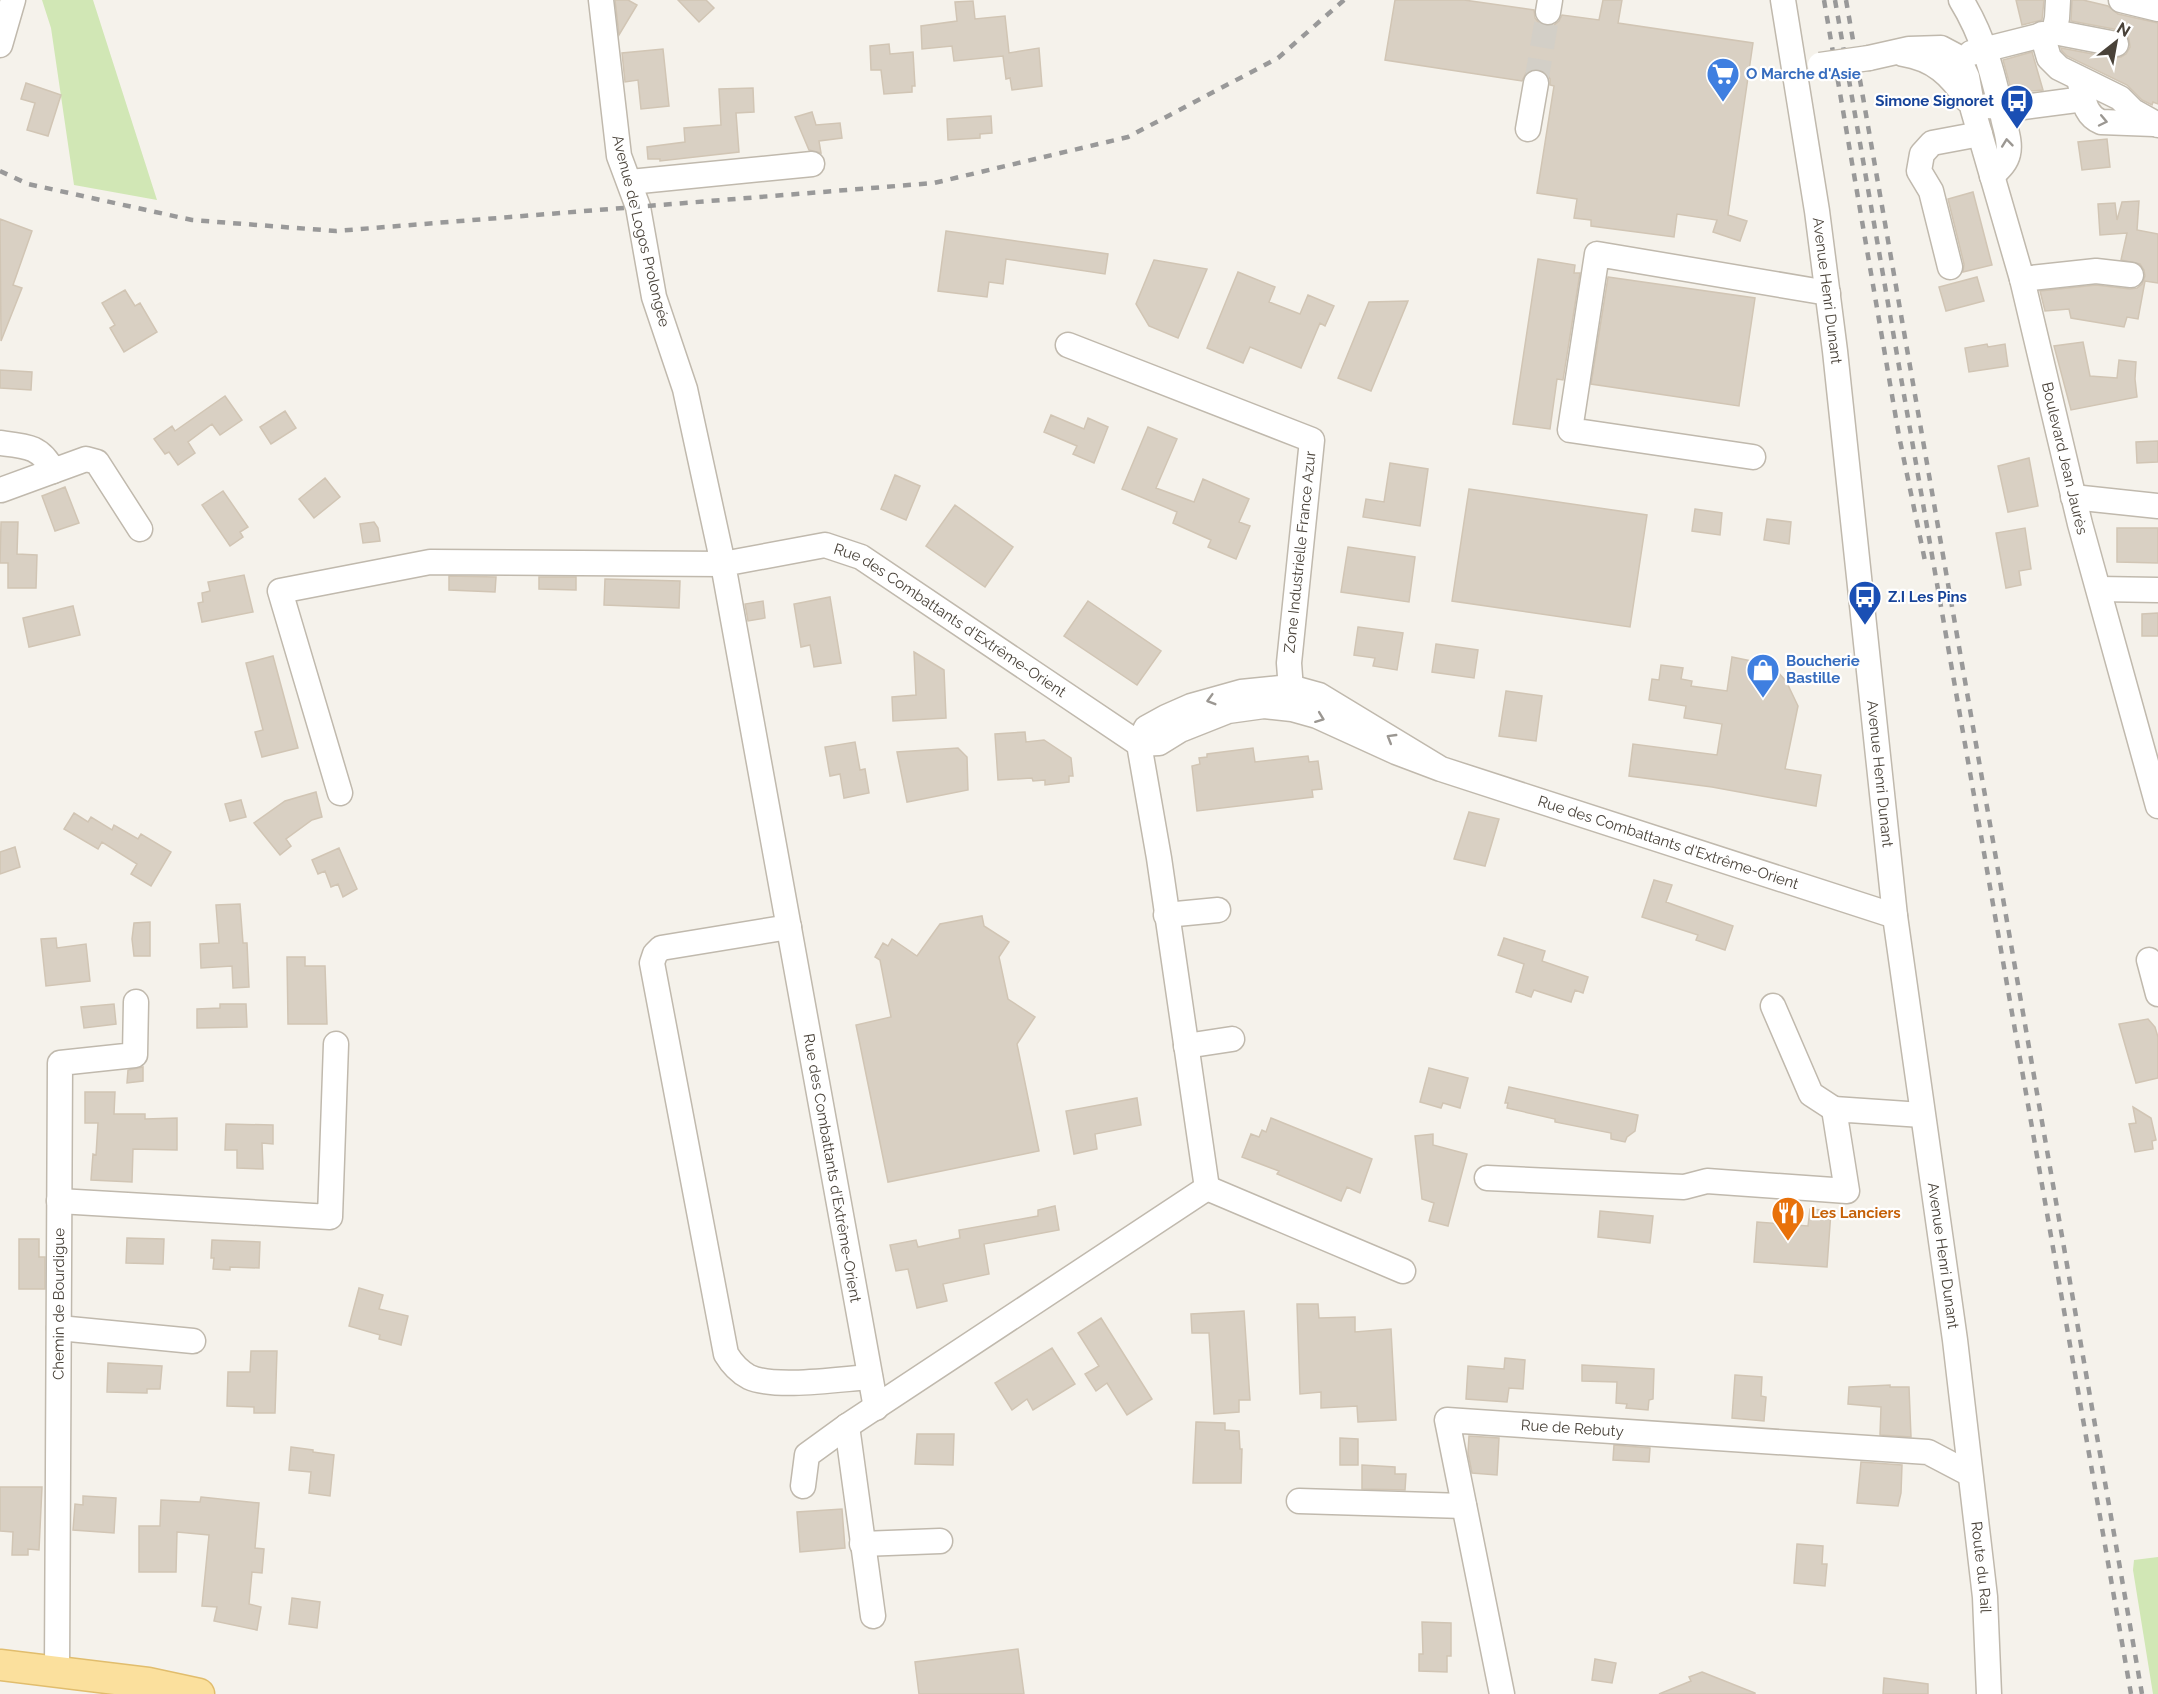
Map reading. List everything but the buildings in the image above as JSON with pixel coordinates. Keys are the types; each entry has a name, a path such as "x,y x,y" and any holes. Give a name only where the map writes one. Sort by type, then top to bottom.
{"main road":[{"path":"0,1665 57,1672 147,1689 200,1694"}],"street":[{"path":"0,45 13,0"},
{"name":"Avenue de Logos Prolongée","path":"601,0 619,156 638,207 654,297 685,389 723,564"},
{"name":"Avenue Henri Dunant","path":"1783,0 1828,293 1851,490 1895,916 1966,1439"},
{"path":"2058,0 2057,18 2048,33 2049,58 2082,89 2120,98 2133,111 2157,124"},
{"path":"2121,0 2158,9"},
{"path":"1951,64 1968,36 1967,9"},
{"path":"1967,9 1986,48 2009,145 2002,167 1992,176"},
{"path":"1951,64 1986,48 2048,33 2066,33 2116,44"},
{"path":"1793,69 1931,47 1949,51 1951,64"},
{"name":"Boulevard Jean Jaurès","path":"1951,64 1967,76 1973,110 2022,279 2073,497 2099,589 2149,742 2158,806"},
{"path":"1527,129 1536,83"},
{"path":"1973,110 1987,106 2036,109 2082,89"},
{"path":"1950,267 1931,191 1919,171 1920,161 1926,147 1932,143 1980,134"},
{"path":"630,182 812,164"},
{"path":"1753,456 1570,430 1597,254 1828,293"},
{"path":"2022,279 2096,271 2131,275"},
{"name":"Zone Industrielle France Azur","path":"1068,345 1312,440 1288,663 1291,698"},
{"path":"0,443 33,448 42,454 53,471"},
{"path":"1,490 86,459 97,462 140,529"},
{"path":"2073,497 2158,506"},
{"name":"Rue des Combattants d'Extrême-Orient","path":"876,1408 723,564 825,545 861,556 1139,744 1146,728 1166,717 1191,706 1241,692 1291,698 1319,695 1441,769 1895,916"},
{"path":"340,793 280,591 430,562 723,564"},
{"path":"2099,589 2158,590"},
{"path":"1139,744 1159,858 1207,1188"},
{"path":"1166,915 1218,910"},
{"path":"789,927 660,948 652,963 726,1354 735,1367 750,1377 764,1381 784,1383 870,1377"},
{"path":"2149,960 2158,994"},
{"name":"Chemin de Bourdigue","path":"57,1672 60,1063 135,1055 135,1002"},
{"path":"1773,1006 1811,1094 1834,1108 1922,1115"},
{"path":"1186,1046 1232,1039"},
{"path":"59,1201 330,1217 336,1044"},
{"path":"1487,1178 1684,1187 1707,1181 1847,1191 1834,1108"},
{"path":"1207,1188 1403,1271"},
{"path":"803,1486 807,1455 1207,1188"},
{"path":"59,1328 193,1341"},
{"name":"Rue de Rebuty","path":"1502,1694 1447,1420 1928,1452 1970,1474"},
{"path":"848,1426 873,1616"},
{"name":"Route du Rail","path":"1966,1439 1985,1597 1989,1694"},
{"path":"1299,1501 1464,1506"},
{"path":"862,1544 940,1541"}],"green space":[{"path":"42,0 93,0 157,200 74,185 51,28"},
{"path":"2158,1557 2158,1694 2153,1694 2133,1570 2134,1560"}],"tunnel":[{"path":"1536,83 1548,12"}],"railway":[{"path":"0,171 28,184 192,220 336,231 934,183 1128,137 1278,58 1344,0"},
{"path":"1824,0 1899,436 1925,561"},
{"path":"1835,0 2131,1694"},
{"path":"1846,0 2142,1694"}],"place":[{"name":"O Marche d'Asie","path":"1723,103"},
{"name":"Simone Signoret","path":"2017,130"},
{"name":"Z.I Les Pins","path":"1865,626"},
{"name":"Boucherie Bastille","path":"1763,699"},
{"name":"Les Lanciers","path":"1788,1242"}]}
